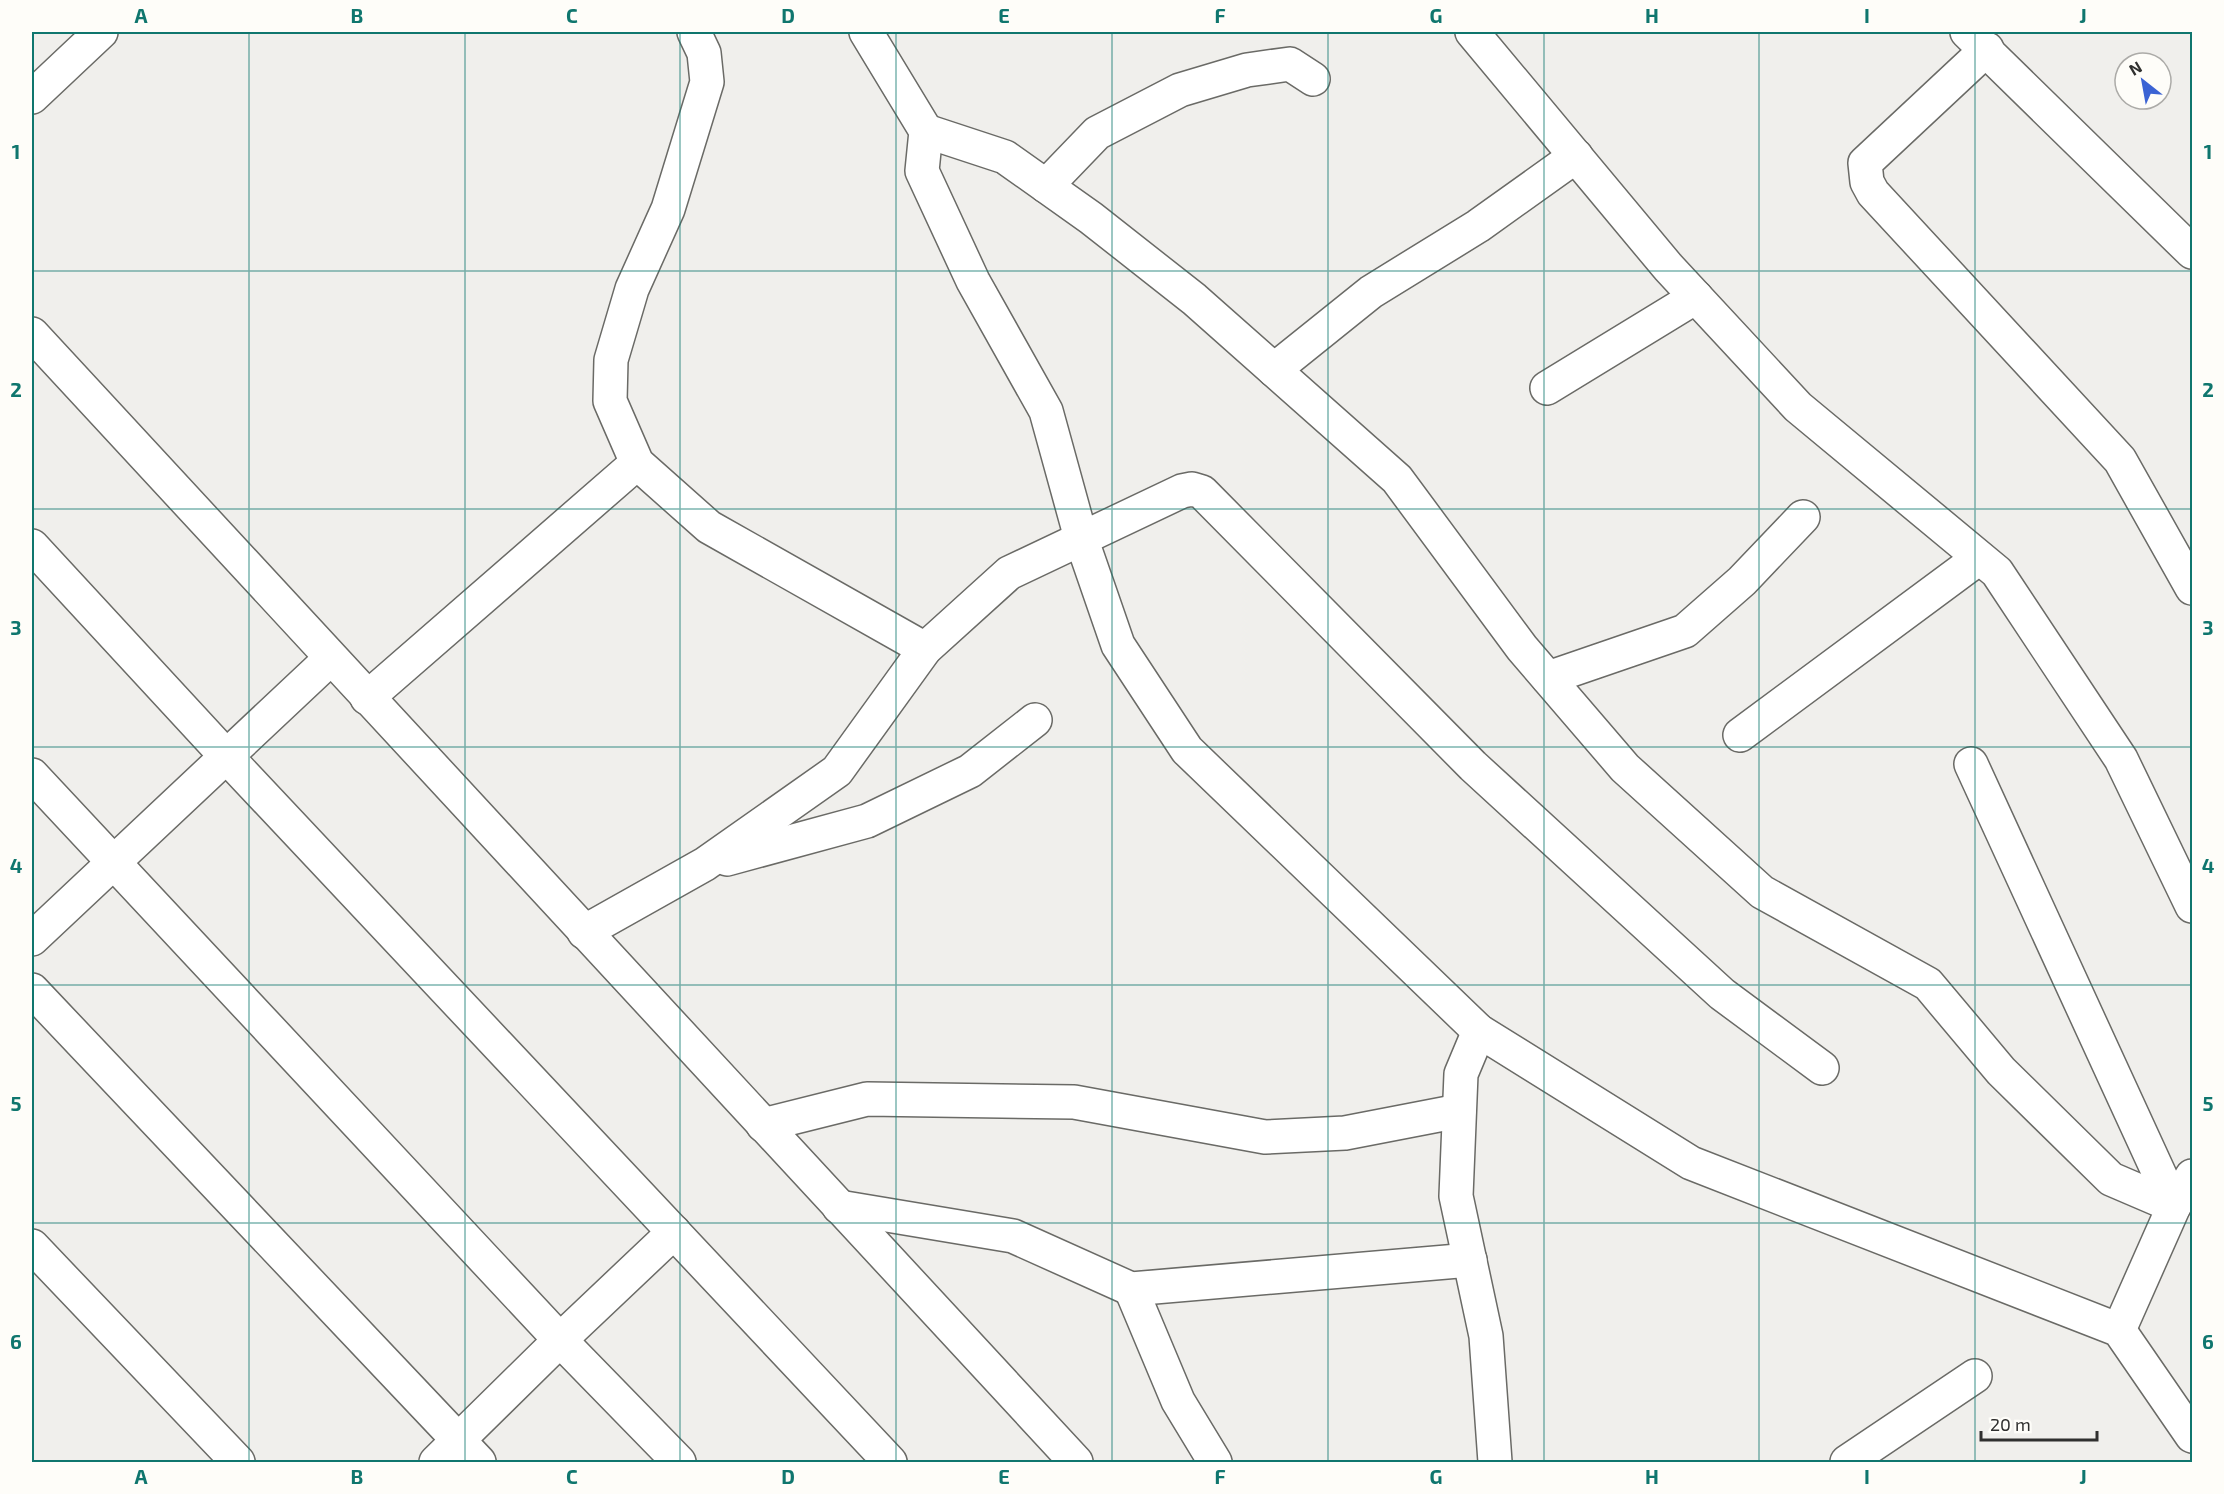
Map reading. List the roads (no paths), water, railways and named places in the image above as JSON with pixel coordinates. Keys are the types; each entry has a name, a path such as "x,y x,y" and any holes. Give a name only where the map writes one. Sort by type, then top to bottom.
{"street":[{"path":"32,97 100,32"},
{"path":"694,32 704,53 707,82 668,209 632,289 611,360 610,402 637,463 709,527 925,649"},
{"path":"866,32 926,131 922,171 973,281 1046,411 1081,538 1118,645 1187,750 1479,1031 1691,1163 2119,1330 2193,1436"},
{"path":"1472,32 1696,297 1798,407 1997,572 2121,759 2193,906"},
{"path":"2188,240 1977,40 1865,164 1867,182 1873,193 2120,460 2189,573"},
{"path":"1046,186 1097,133 1180,90 1247,70 1290,64 1313,79"},
{"path":"926,131 1005,157 1091,218 1194,299 1397,479 1522,648 1625,768 1762,892 1928,984 2001,1071 2111,1179 2174,1206"},
{"path":"1274,370 1371,292 1478,226 1576,156"},
{"path":"1547,388 1696,297"},
{"path":"32,334 1076,1462"},
{"path":"367,698 637,463"},
{"path":"584,932 705,864 837,771 925,649 1009,573 1182,491 1192,489 1202,492 1473,766 1722,994 1822,1068"},
{"path":"1548,678 1685,632 1742,580 1803,517"},
{"path":"32,546 226,756 890,1462"},
{"path":"1740,735 1979,558"},
{"path":"32,939 330,658"},
{"path":"705,864 867,821 970,771 1035,720"},
{"path":"1971,764 2174,1206"},
{"path":"32,775 560,1340 679,1462"},
{"path":"32,990 458,1455 560,1340 674,1232"},
{"path":"1479,1031 1461,1074 1456,1196 1486,1336 1494,1462"},
{"path":"763,1125 867,1099 1074,1102 1265,1137 1345,1132 1459,1111"},
{"path":"2119,1330 2174,1206 2193,1176"},
{"path":"839,1206 1013,1236 1131,1289 1470,1260"},
{"path":"32,1246 238,1462"},
{"path":"1131,1289 1178,1401 1215,1462"},
{"path":"1847,1462 1975,1376"}]}
